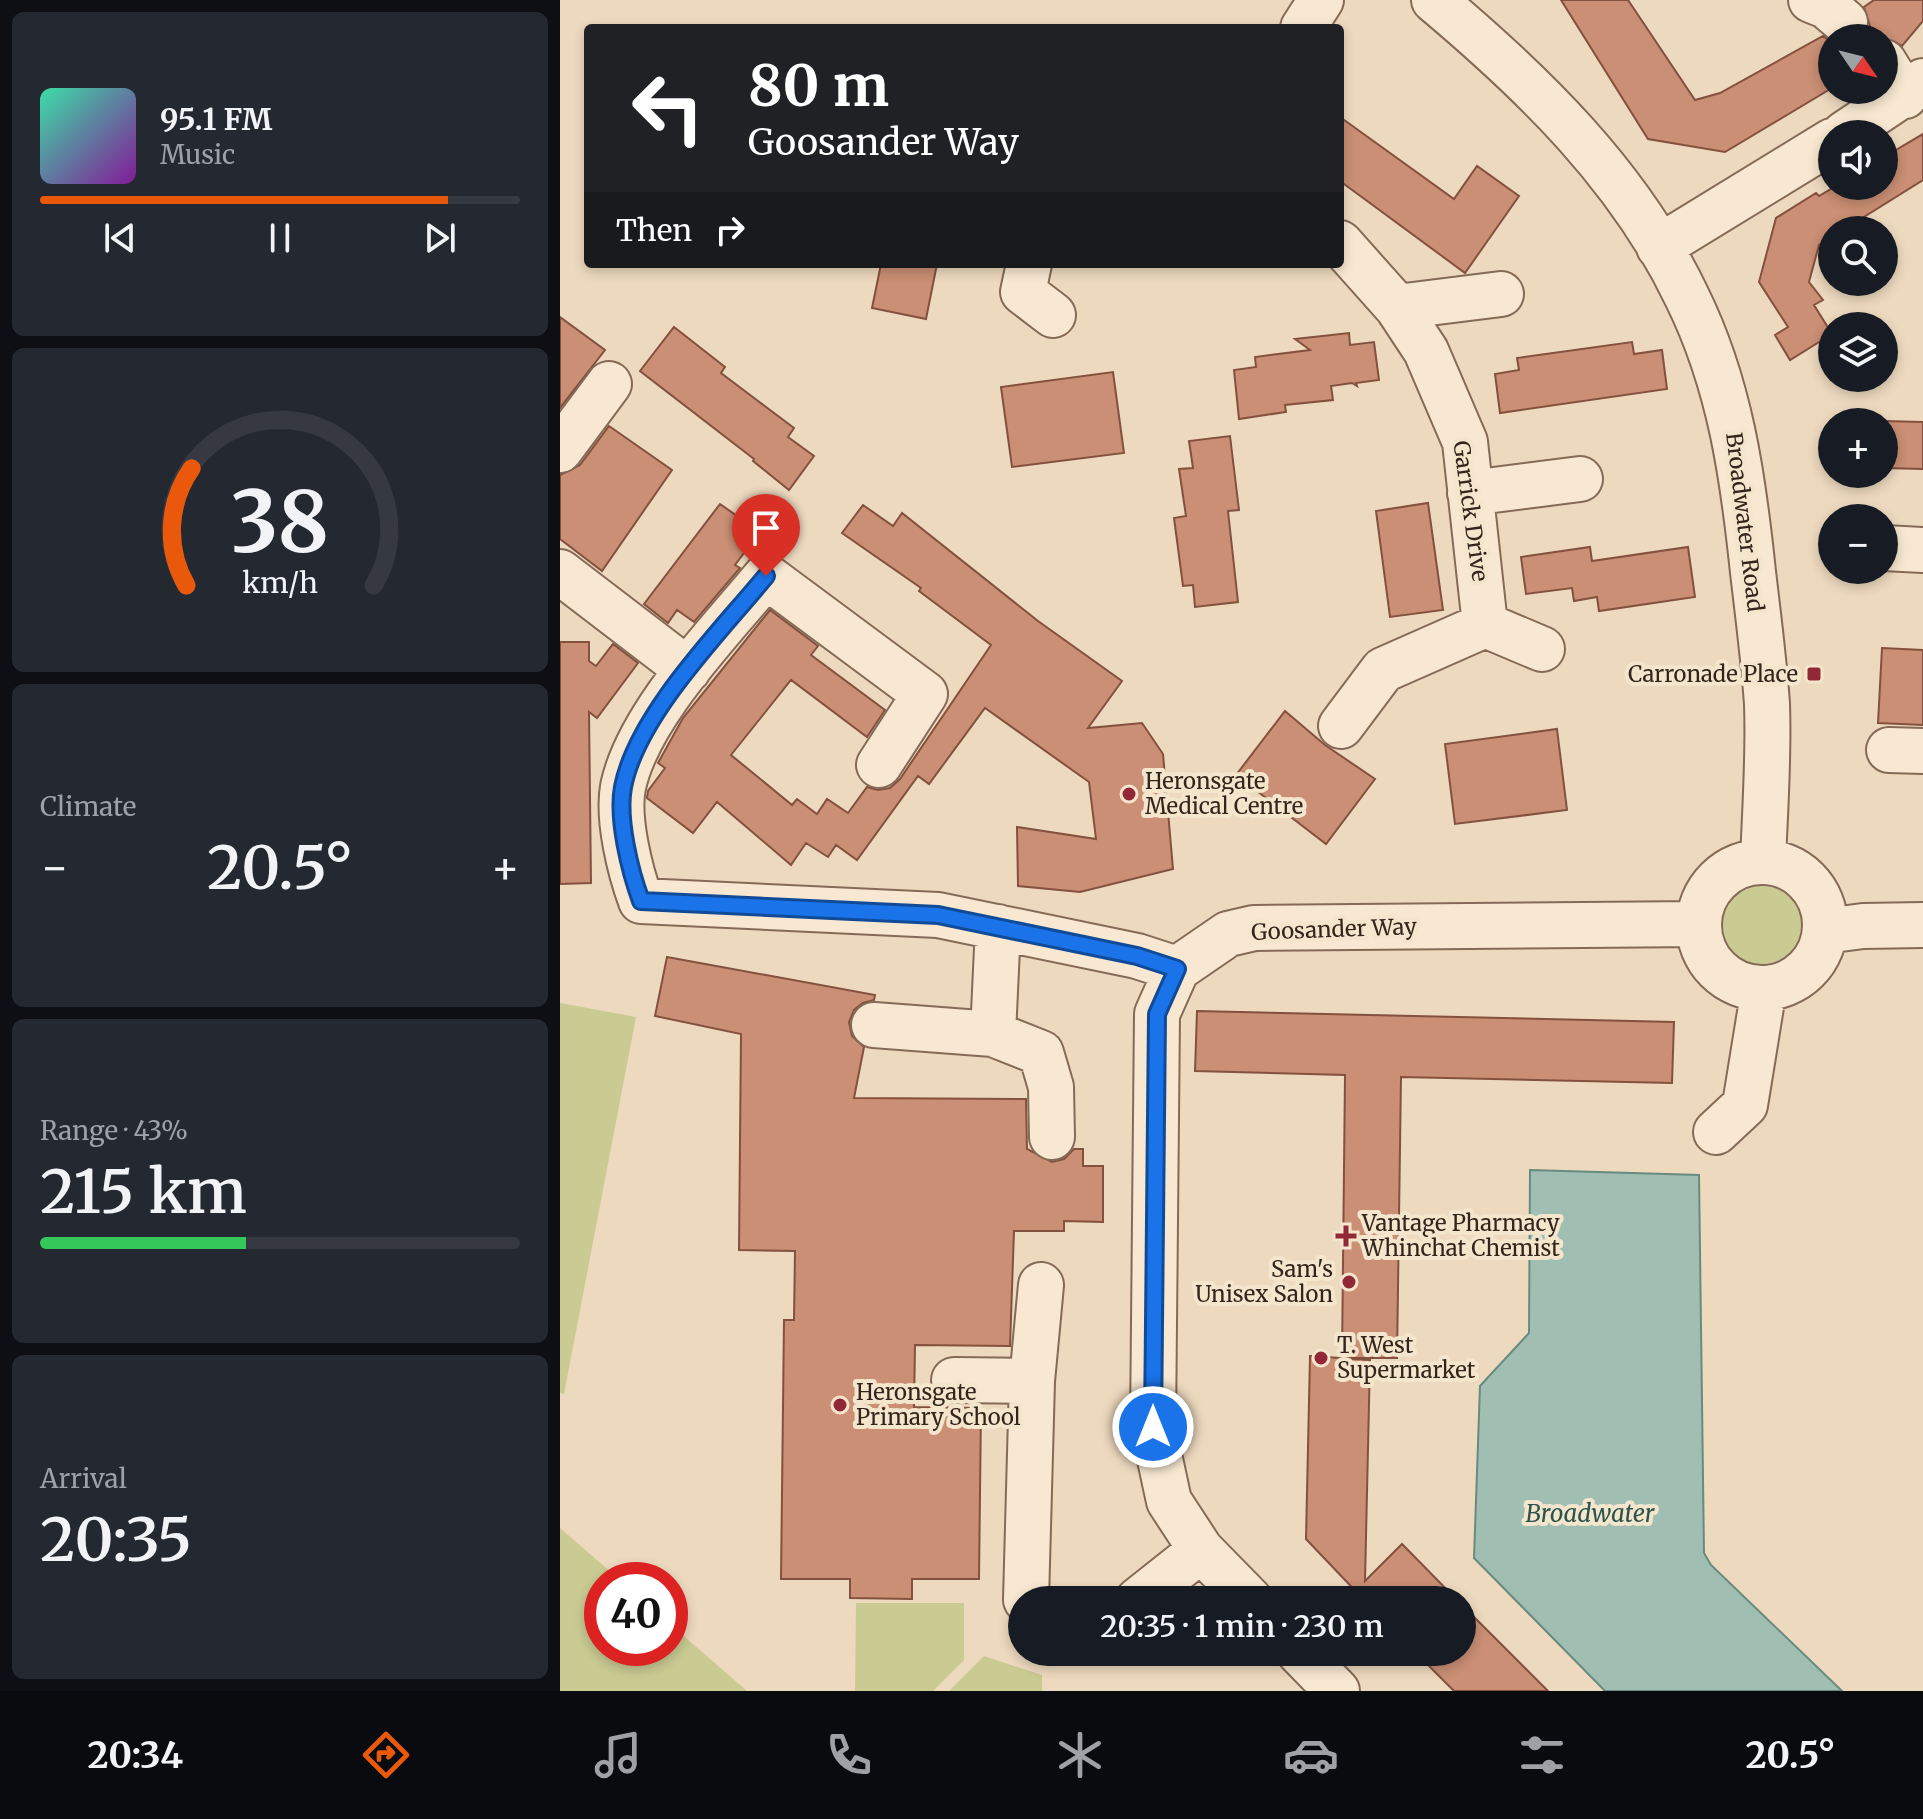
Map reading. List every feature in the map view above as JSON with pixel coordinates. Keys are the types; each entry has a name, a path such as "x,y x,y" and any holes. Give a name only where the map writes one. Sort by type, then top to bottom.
{"street":[{"path":"1306,24 1321,0"},
{"name":"Broadwater Road","path":"1434,0 1517,73 1586,143 1626,194 1659,247 1687,296 1709,348 1732,417 1745,492 1767,705 1763,861"},
{"path":"1860,120 1904,80"},
{"path":"1659,247 1818,150"},
{"name":"Garrick Drive","path":"1344,247 1397,307 1426,351 1465,442 1485,625"},
{"path":"1028,268 1023,292 1053,315"},
{"path":"1397,307 1501,294"},
{"path":"560,450 609,384"},
{"path":"1470,493 1580,479"},
{"path":"1898,549 1923,550"},
{"path":"560,572 688,670"},
{"path":"879,765 925,694 766,576 688,670 635,746 622,790 629,867 641,901 938,915 1137,956 1177,969 1157,1014 1153,1427 1169,1501 1201,1550 1236,1586"},
{"path":"1341,726 1383,670 1485,625 1542,649"},
{"path":"1763,861 1784,865 1802,875 1819,901 1825,931 1818,953 1805,971 1786,983 1764,988 1744,986 1725,977 1711,963 1701,944 1698,924 1701,904 1725,873 1743,864 1763,861"},
{"name":"Goosander Way","path":"1177,969 1228,934 1254,928 1698,924"},
{"path":"1825,931 1863,926 1923,925"},
{"path":"993,1034 998,927"},
{"path":"1716,1132 1745,1105 1764,988"},
{"path":"874,1025 993,1034 1041,1053 1051,1087 1052,1137"},
{"path":"1026,1586 1032,1381 1041,1285"},
{"path":"954,1380 1032,1381"},
{"path":"1156,1586 1201,1550"},
{"path":"1313,1666 1337,1691"}],"green space":[{"path":"1754,886 1770,886 1784,892 1795,903 1801,925 1795,947 1784,958 1770,964 1754,964 1740,958 1729,947 1723,933 1723,917 1729,903 1740,892"},
{"path":"560,1003 636,1017 564,1394 560,1393"},
{"path":"560,1528 599,1562 584,1562 584,1666 688,1666 688,1640 747,1691 560,1691"},
{"path":"856,1603 964,1603 964,1660 933,1691 855,1691"},
{"path":"984,1656 1042,1675 1042,1691 949,1691"}],"water":[{"name":"Broadwater","path":"1530,1170 1699,1175 1704,1553 1711,1565 1842,1691 1605,1691 1474,1558 1480,1386 1529,1333"}],"building":[{"path":"1561,0 1628,0 1695,100 1720,93 1818,39 1818,96 1725,152 1648,139"},
{"path":"1874,0 1923,0 1923,21 1902,46 1898,44 1898,24 1869,24 1864,7"},
{"path":"1344,120 1454,199 1477,166 1519,196 1465,273 1344,184"},
{"path":"1923,134 1923,180 1898,196 1898,149"},
{"path":"1816,193 1818,200 1891,200 1865,216 1818,216 1818,249 1809,282 1823,300 1814,305 1818,312 1818,343 1790,360 1775,335 1788,327 1759,282 1776,218"},
{"path":"880,268 936,268 926,319 872,308"},
{"path":"560,317 605,350 560,408"},
{"path":"674,327 725,367 721,373 794,428 788,437 814,456 789,490 640,371"},
{"path":"1349,333 1350,345 1374,342 1379,380 1356,383 1357,386 1352,383 1331,386 1333,400 1285,405 1286,412 1239,419 1234,370 1256,367 1255,357 1310,350 1295,339"},
{"path":"1632,342 1634,354 1662,350 1667,389 1500,413 1495,374 1519,370 1517,358"},
{"path":"1113,372 1124,453 1012,467 1001,387"},
{"path":"1898,421 1923,422 1923,469 1898,468"},
{"path":"609,426 672,470 602,571 560,539 560,475 580,465"},
{"path":"1230,436 1239,510 1228,511 1238,602 1195,607 1193,585 1183,586 1174,518 1186,516 1179,469 1193,468 1189,441"},
{"path":"1428,503 1443,610 1390,617 1376,511"},
{"path":"720,504 760,532 735,565 740,568 694,622 677,610 668,623 644,604"},
{"path":"863,505 893,526 902,513 1038,621 1122,681 1088,728 1142,723 1163,754 1173,869 1080,892 1018,886 1017,827 1096,839 1089,782 985,708 929,784 918,776 857,860 836,845 828,857 806,843 791,865 717,802 693,833 647,798 648,791 665,768 658,763 683,718 770,610 818,646 811,655 885,710 867,737 791,680 731,755 792,805 797,799 817,814 827,799 848,813 867,787 878,790 890,788 900,779 991,645 919,591 921,588 842,533"},
{"path":"1590,547 1592,561 1688,547 1695,597 1599,611 1597,597 1574,601 1572,588 1526,594 1521,557"},
{"path":"560,642 589,642 589,661 596,666 613,644 638,663 597,718 589,712 591,883 560,884"},
{"path":"1882,648 1923,650 1923,725 1878,723"},
{"path":"1285,711 1325,745 1375,779 1326,844 1236,775"},
{"path":"1557,729 1567,810 1455,824 1445,744"},
{"path":"667,957 875,995 874,1000 854,1010 849,1022 852,1036 864,1047 854,1098 1026,1099 1027,1149 1052,1162 1064,1159 1074,1149 1083,1149 1083,1166 1103,1166 1103,1222 1064,1221 1064,1231 1014,1231 1010,1346 915,1345 914,1407 981,1408 979,1579 912,1579 912,1599 850,1598 850,1579 781,1579 784,1320 794,1320 795,1251 739,1250 741,1034 655,1016"},
{"path":"1197,1011 1674,1022 1672,1083 1401,1077 1397,1358 1342,1358 1345,1075 1195,1071"},
{"path":"1310,1356 1370,1360 1365,1581 1402,1544 1443,1586 1351,1586 1306,1539"},
{"path":"1476,1619 1548,1691 1454,1691 1429,1666 1476,1666"}],"place":[{"name":"Carronade Place","path":"1814,674"},
{"name":"Heronsgate Medical Centre","path":"1129,794"},
{"name":"Vantage Pharmacy Whinchat Chemist","path":"1346,1236"},
{"name":"Sam's Unisex Salon","path":"1349,1282"},
{"name":"T. West Supermarket","path":"1321,1358"},
{"name":"Heronsgate Primary School","path":"840,1405"}],"route":[{"path":"766,576 688,670 635,746 622,790 629,867 641,901 938,915 1137,956 1177,969 1157,1014 1153,1427"}]}
